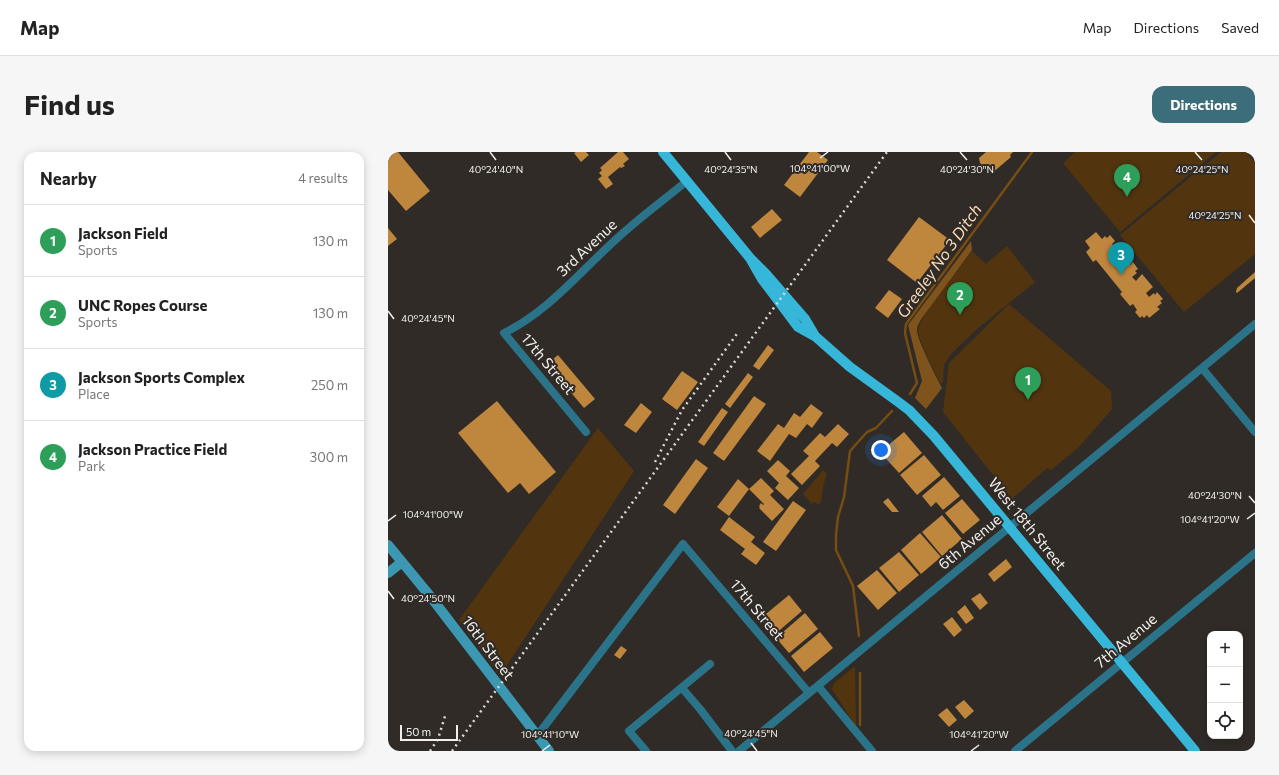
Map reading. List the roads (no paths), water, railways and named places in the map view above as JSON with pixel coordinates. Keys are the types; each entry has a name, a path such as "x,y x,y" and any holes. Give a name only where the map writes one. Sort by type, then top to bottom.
{"main road":[{"name":"West 18th Street","path":"663,152 750,258 762,279 798,327 816,337 850,367 909,410 934,436 1194,751"},
{"name":"16th Street","path":"388,545 549,751"},
{"path":"388,573 402,562"}],"street":[{"name":"3rd Avenue","path":"504,333 517,327 540,311 623,232 687,181"},
{"name":"6th Avenue","path":"739,751 1255,324"},
{"name":"17th Street","path":"504,333 586,432"},
{"path":"1202,368 1255,432"},
{"name":"17th Street","path":"537,736 683,544 809,694"},
{"name":"7th Avenue","path":"1015,751 1255,553"},
{"path":"646,751 629,731 710,664"},
{"path":"818,686 872,751"},
{"path":"682,688 732,751"}],"waterway":[{"name":"Greeley No 3 Ditch","path":"910,394 917,383 905,333 906,324 1032,152"},
{"name":"Greeley No 3 Ditch","path":"859,636 853,586 836,550 838,517 844,497 850,451 867,432 876,428 892,411"},
{"name":"Greeley No 3 Ditch","path":"860,673 860,725"}],"railway":[{"path":"452,751 887,152"},
{"path":"655,462 682,410 739,331"},
{"path":"430,751 438,739 446,713"}],"place":[{"name":"Jackson Practice Field","path":"1127,197"},
{"name":"Jackson Sports Complex","path":"1121,275"},
{"name":"UNC Ropes Course","path":"960,315"},
{"name":"Jackson Field","path":"1028,400"}]}
